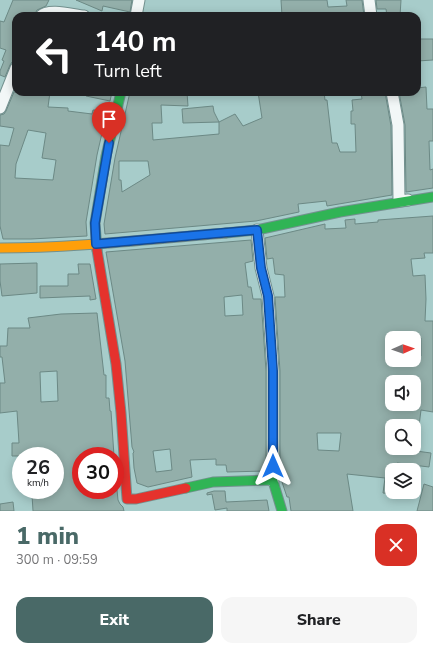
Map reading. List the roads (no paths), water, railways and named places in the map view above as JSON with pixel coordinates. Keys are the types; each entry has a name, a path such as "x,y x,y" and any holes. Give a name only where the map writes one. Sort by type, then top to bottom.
{"street":[{"path":"137,12 139,0"},
{"path":"369,0 371,12"},
{"path":"0,108 12,78"},
{"path":"120,96 106,156 95,223 96,244 116,364 127,499 136,499 213,482 273,481"},
{"path":"393,96 398,125 399,201 433,197"},
{"path":"0,248 31,248 96,244 257,230 340,212 410,200"},
{"path":"257,230 261,268 268,296 273,371 273,481 282,511"}]}
